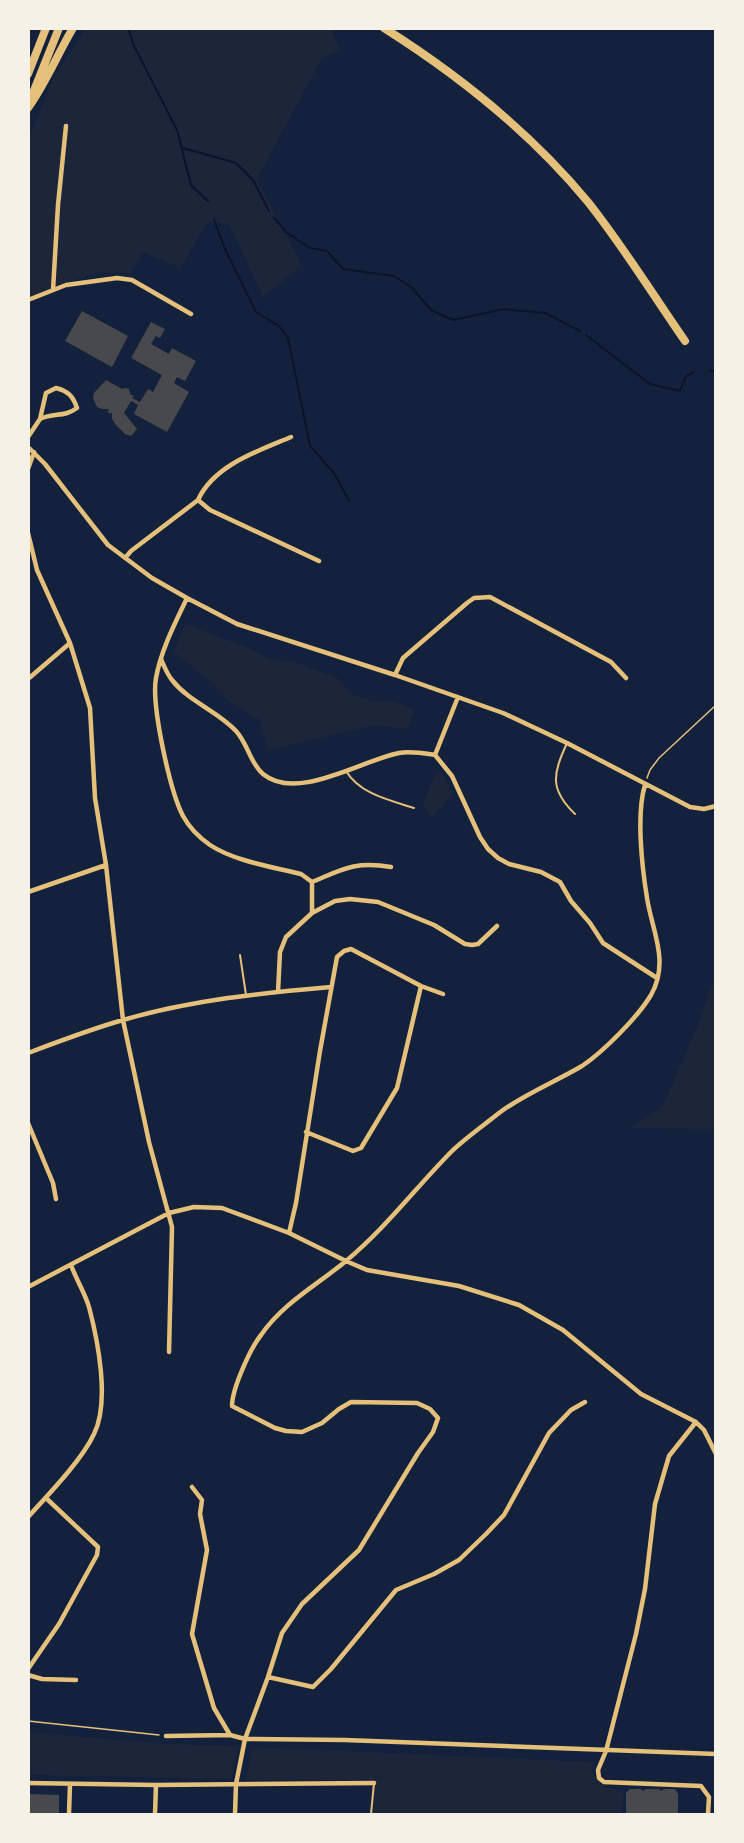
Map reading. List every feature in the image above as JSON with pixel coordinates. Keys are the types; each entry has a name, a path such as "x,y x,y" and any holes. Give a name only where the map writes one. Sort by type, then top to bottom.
{"main road":[{"path":"28,74 46,28"},
{"path":"28,106 59,28"},
{"path":"28,106 41,90 54,60 73,28"},
{"path":"384,28 425,55 503,114 549,160 603,222 685,341"}],"street":[{"path":"54,290 58,205 66,126"},
{"path":"28,300 79,283 117,278 132,280 191,314"},
{"path":"28,436 40,419 46,393 56,388 65,390 73,398 77,408 69,414 49,415 40,419"},
{"path":"125,558 198,500 204,488 240,459 291,437"},
{"path":"28,447 103,541 152,578 187,598 237,624 503,713 567,743 690,807 705,809 716,806"},
{"path":"28,469 34,452"},
{"path":"198,500 210,510 319,561"},
{"path":"28,533 37,570 70,643 90,708 95,798 106,866 123,1020 149,1142 172,1227 169,1352"},
{"path":"395,675 403,658 467,603 474,598 490,597 611,662 626,678"},
{"path":"187,598 161,659 154,693 157,718 182,815 189,826 210,845 226,854 301,874 312,882"},
{"path":"28,679 70,643"},
{"path":"161,659 171,678 182,690 236,731 247,746 260,772 281,783 302,783 397,754 414,752 435,755 452,776 480,837 488,849 509,864 541,872 560,882 571,901 603,943 657,978"},
{"path":"435,755 458,697"},
{"path":"235,1815 236,1784 245,1738 282,1633 302,1604 359,1550 433,1432 438,1418 430,1409 417,1403 351,1402 321,1423 302,1432 286,1431 235,1408 232,1401 244,1366 262,1333 296,1298 346,1262 398,1212 454,1149 501,1112 583,1065 626,1026 651,994 657,978 660,953 657,931 647,900 641,833 642,796 645,785"},
{"path":"312,882 360,864 391,867"},
{"path":"28,892 106,866"},
{"path":"312,882 312,913"},
{"path":"278,992 280,952 286,937 312,913 335,901 350,899 378,902 434,925 465,944 478,944 497,927"},
{"path":"289,1233 337,957 351,949 422,986 443,994"},
{"path":"306,1132 353,1151 361,1148 397,1088 422,986"},
{"path":"28,1053 123,1020 198,1003 246,995 331,987"},
{"path":"28,1123 53,1183 56,1198"},
{"path":"28,1287 94,1250 169,1213 194,1207 222,1208 289,1233 367,1270 459,1286 519,1305 563,1330 641,1394 696,1422 704,1430 716,1454"},
{"path":"28,1517 46,1498 95,1434 101,1411 103,1387 100,1362 88,1307 70,1265"},
{"path":"268,1677 313,1687 331,1669 396,1590 434,1574 459,1560 504,1515 549,1433 571,1410 585,1402"},
{"path":"696,1422 669,1456 655,1504 645,1589 636,1634 606,1751 598,1770 599,1778 604,1782 701,1786 709,1797 708,1815"},
{"path":"192,1487 202,1500 200,1514 207,1550 192,1634 214,1708 230,1735"},
{"path":"28,1669 59,1624 97,1555 98,1547 46,1498"},
{"path":"28,1675 42,1679 76,1680"},
{"path":"166,1736 230,1735 245,1738 716,1754"},
{"path":"28,1783 156,1785 374,1783"},
{"path":"69,1815 70,1784"},
{"path":"155,1815 156,1785"}],"lane":[{"path":"567,743 557,765 555,777 557,791 563,802 575,814"},
{"path":"28,751 29,784"},
{"path":"346,771 353,783 379,797 414,808"},
{"path":"240,955 246,995"},
{"path":"371,1815 374,1783"}],"path":[{"path":"645,785 650,770 659,758 716,705"},
{"path":"28,1721 166,1736"}],"shaded area":[{"path":"85,29 331,29 340,50 322,58 257,179 302,266 263,297 229,224 208,222 180,268 144,252 130,273 98,272 29,296 29,138 54,77"},
{"path":"185,624 246,647 271,660 292,661 339,679 351,694 372,701 394,702 415,710 407,729 374,725 268,750 260,720 232,704 210,681 174,652"},
{"path":"437,770 443,775 453,794 431,818 423,803"},
{"path":"715,976 715,1129 628,1128 660,1108 698,1025"},
{"path":"29,1732 166,1744 238,1746 232,1779 29,1775"},
{"path":"252,1747 593,1762 592,1773 605,1787 624,1791 621,1814 370,1814 372,1780 246,1780"}],"building":[{"path":"82,311 128,336 112,367 65,341"},
{"path":"151,322 165,329 160,338 156,336 151,344 169,354 172,348 196,361 185,381 177,377 174,383 189,392 167,432 134,414 138,405 131,401 124,413 137,429 131,436 125,434 116,425 112,419 112,412 110,414 108,412 109,409 97,407 93,398 94,393 106,380 122,389 129,389 130,394 134,396 132,398 140,402 148,389 153,392 162,375 131,358"},
{"path":"630,1789 643,1791 659,1789 661,1791 675,1789 678,1794 678,1814 626,1814 626,1793"},
{"path":"28,1794 59,1795 59,1814 28,1814"}],"waterway":[{"path":"128,28 134,46 177,130 191,185 208,201"},
{"path":"183,148 236,163 253,180 269,211"},
{"path":"274,218 286,232 310,248 327,251 343,269 394,276 411,287 431,310 453,320 504,309 545,313 580,331"},
{"path":"214,219 225,249 256,312 279,326 288,338 310,446 334,473 349,501"},
{"path":"586,335 650,384 680,391 686,376 694,372"},
{"path":"710,371 716,371"}]}
